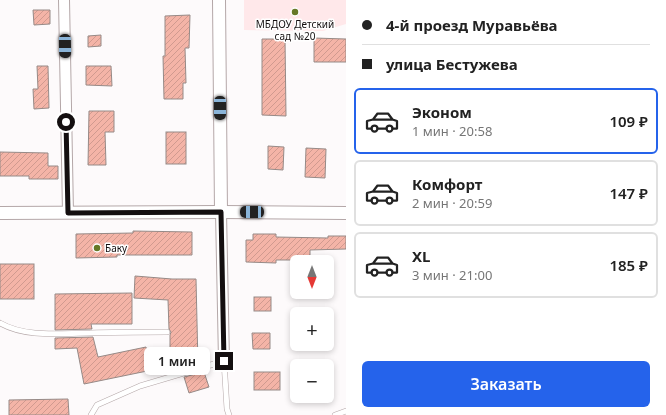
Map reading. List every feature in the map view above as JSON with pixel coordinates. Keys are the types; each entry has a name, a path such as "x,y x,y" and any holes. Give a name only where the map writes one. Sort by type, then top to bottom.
{"street":[{"path":"64,0 68,213"},
{"path":"219,0 224,361"},
{"path":"0,213 346,213"}],"lane":[{"path":"0,323 9,328 30,332 167,332"},
{"path":"91,415 97,405 140,386 224,361 227,409 229,415"},
{"path":"335,415 346,411"}],"shaded area":[{"name":"МБДОУ Детский сад №20","path":"244,0 346,0 346,24 323,31 244,30"}],"building":[{"path":"33,10 50,10 50,24 34,25"},
{"path":"190,15 189,48 185,48 186,83 183,83 183,99 164,99 163,56 165,56 165,16"},
{"path":"101,35 101,46 88,47 88,36"},
{"path":"314,38 346,39 346,62 314,62"},
{"path":"262,39 285,39 286,116 262,115"},
{"path":"37,66 48,66 49,108 34,109 33,89 38,89"},
{"path":"86,66 111,66 112,86 86,85"},
{"path":"89,111 114,111 114,132 105,132 106,165 88,165"},
{"path":"166,132 186,132 186,164 166,164"},
{"path":"268,146 284,147 283,170 268,169"},
{"path":"306,148 326,149 325,178 305,177"},
{"path":"0,152 48,153 48,166 58,166 58,179 29,179 29,176 0,176"},
{"path":"133,231 192,232 192,255 117,255 117,257 76,258 76,234 133,233"},
{"path":"253,234 276,234 276,237 328,238 328,236 346,236 346,249 310,250 310,255 290,255 290,260 276,260 276,263 246,262 246,240 253,240"},
{"path":"0,264 34,264 34,299 0,299"},
{"path":"135,276 196,279 198,365 181,370 180,367 152,370 84,384 77,348 55,349 55,338 93,337 98,357 146,347 148,359 170,355 171,332 169,329 168,300 134,298"},
{"path":"132,293 132,324 91,324 92,329 55,330 55,294"},
{"path":"254,297 271,297 271,311 254,311"},
{"path":"252,333 270,333 270,349 253,349"},
{"path":"204,372 209,387 189,393 184,377"},
{"path":"254,372 280,372 280,390 254,390"},
{"path":"68,399 69,415 9,415 9,400"}],"place":[{"name":"МБДОУ Детский сад №20","path":"295,12"},
{"name":"Баку","path":"97,248"}],"route":[{"path":"66,122 68,213 221,212 224,361"}]}
